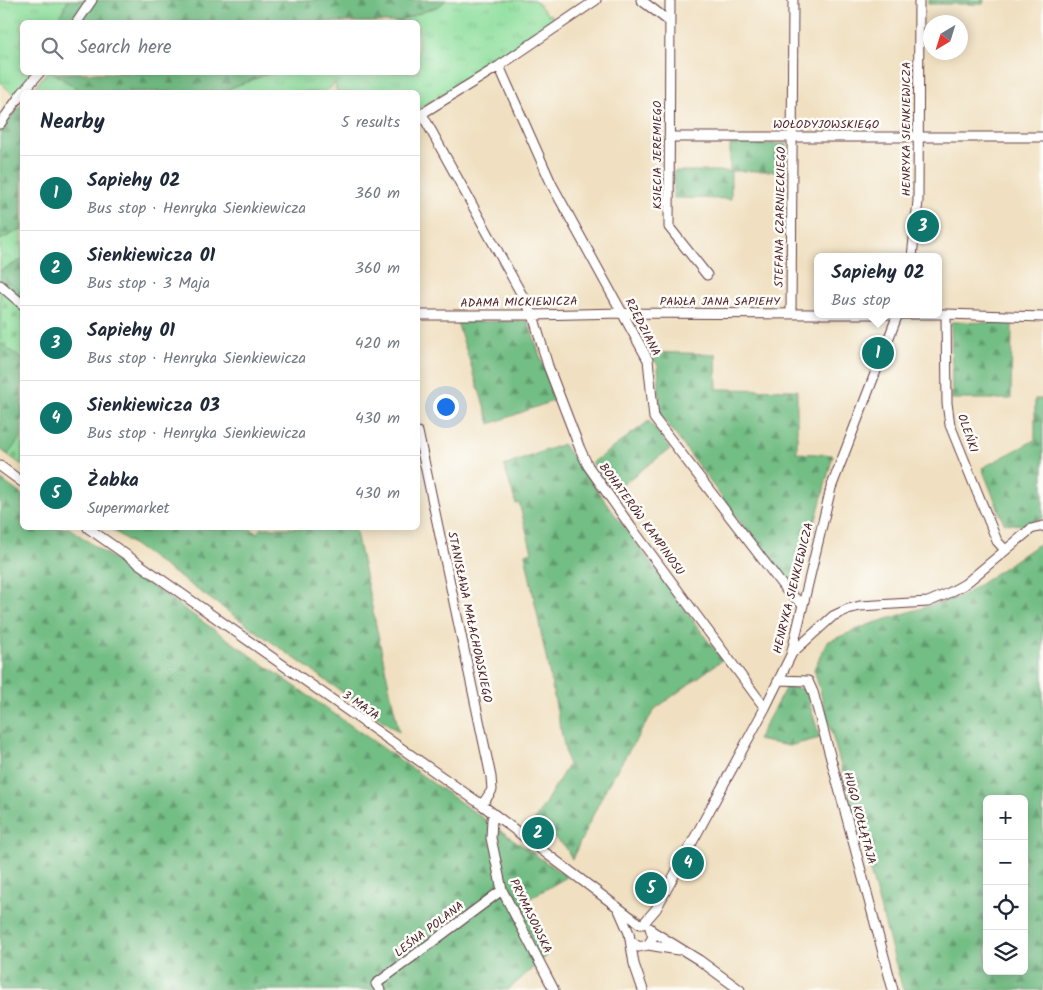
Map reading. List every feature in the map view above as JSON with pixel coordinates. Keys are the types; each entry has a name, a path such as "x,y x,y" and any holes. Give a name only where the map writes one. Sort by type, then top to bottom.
{"street":[{"path":"78,20 92,0"},
{"path":"420,115 499,66 596,0"},
{"path":"641,0 670,22"},
{"name":"KSIĘCIA JEREMIEGO","path":"670,0 669,227 706,275"},
{"name":"STEFANA CZARNIECKIEGO","path":"791,314 793,0"},
{"name":"HENRYKA SIENKIEWICZA","path":"912,253 918,201 919,0"},
{"name":"RZĘDZIANA","path":"499,66 552,185 648,360 654,418 786,590 804,605"},
{"path":"25,90 38,75"},
{"path":"0,124 20,97"},
{"name":"BOHATERÓW KAMPINOSU","path":"420,115 534,315 548,366 588,466 765,708"},
{"name":"WOŁODYJOWSKIEGO","path":"669,137 1043,137"},
{"path":"0,285 20,302"},
{"name":"PAWŁA JANA SAPIEHY","path":"622,312 814,314"},
{"name":"ADAMA MICKIEWICZA","path":"420,315 534,315 622,312"},
{"path":"942,314 1043,317"},
{"name":"OLEŃKI","path":"946,314 947,404 950,425 998,541 1004,550"},
{"name":"HENRYKA SIENKIEWICZA","path":"646,927 765,708 791,654 831,488 897,318"},
{"name":"STANISŁAWA MAŁACHOWSKIEGO","path":"420,441 491,777 492,790 482,805"},
{"path":"0,466 20,481"},
{"path":"791,654 833,616 860,606 928,602 947,594 965,584 1031,529 1043,526"},
{"name":"3 MAJA","path":"91,530 482,805 646,927 686,951 740,990"},
{"name":"HUGO KOŁŁĄTAJA","path":"779,680 808,682 812,692 893,990"},
{"name":"PRYMASOWSKA","path":"492,819 491,838 502,890 554,990"},
{"name":"LEŚNA POLANA","path":"380,990 376,984 502,890"},
{"name":"3 MAJA","path":"618,906 631,938 634,964 643,990"},
{"path":"634,964 653,937 646,927 632,928 631,938 636,946 645,946"},
{"name":"3 MAJA","path":"645,946 686,951"}],"green space":[{"path":"0,0 68,0 58,20 20,20 20,75 33,75 14,98 13,94 0,82"},
{"path":"68,0 86,0 73,20 58,20"},
{"path":"95,0 446,0 439,6 401,20 81,20"},
{"path":"446,0 535,0 555,20 470,78 420,108 420,90 337,90 335,83 328,90 225,90 265,75 420,75 420,20 401,20 439,6"},
{"path":"928,0 984,0 983,4 928,4"},
{"path":"45,75 57,75 79,90 33,90"},
{"path":"57,75 265,75 225,90 79,90"},
{"path":"20,107 20,230 0,240 0,132"},
{"path":"730,144 786,144 786,171 731,171 731,199 674,198 674,171 730,171"},
{"path":"20,230 20,261 0,271 0,240"},
{"path":"20,261 20,438 8,455 0,449 0,271"},
{"path":"0,289 20,307 20,358 0,343"},
{"path":"528,321 555,400 490,424 457,322"},
{"path":"951,322 1012,323 1011,399 952,399"},
{"path":"647,352 716,354 717,389 797,390 797,453 833,455 799,584 781,577 660,414 658,365"},
{"path":"1035,399 1043,399 1043,518 1023,525 1004,523 982,468 1035,440"},
{"path":"649,421 670,449 613,491 592,463"},
{"path":"20,438 20,464 8,455"},
{"path":"563,444 722,660 655,709 607,786 572,859 565,846 533,823 568,765 525,554 532,552 519,503 516,504 504,466"},
{"path":"0,479 20,494 20,530 72,530 567,877 527,900 549,954 508,990 0,990"},
{"path":"113,530 252,530 257,533 259,530 355,530 399,732"},
{"path":"1043,541 1043,990 903,990 814,669 827,642 868,625 964,595"},
{"path":"786,687 805,689 820,738 789,746 757,740"}],"place":[{"name":"Sapiehy 01","path":"923,226"},
{"name":"Sapiehy 02","path":"878,353"},
{"name":"Sienkiewicza 01","path":"538,833"},
{"name":"Sienkiewicza 03","path":"688,863"},
{"name":"Żabka","path":"651,888"}]}
